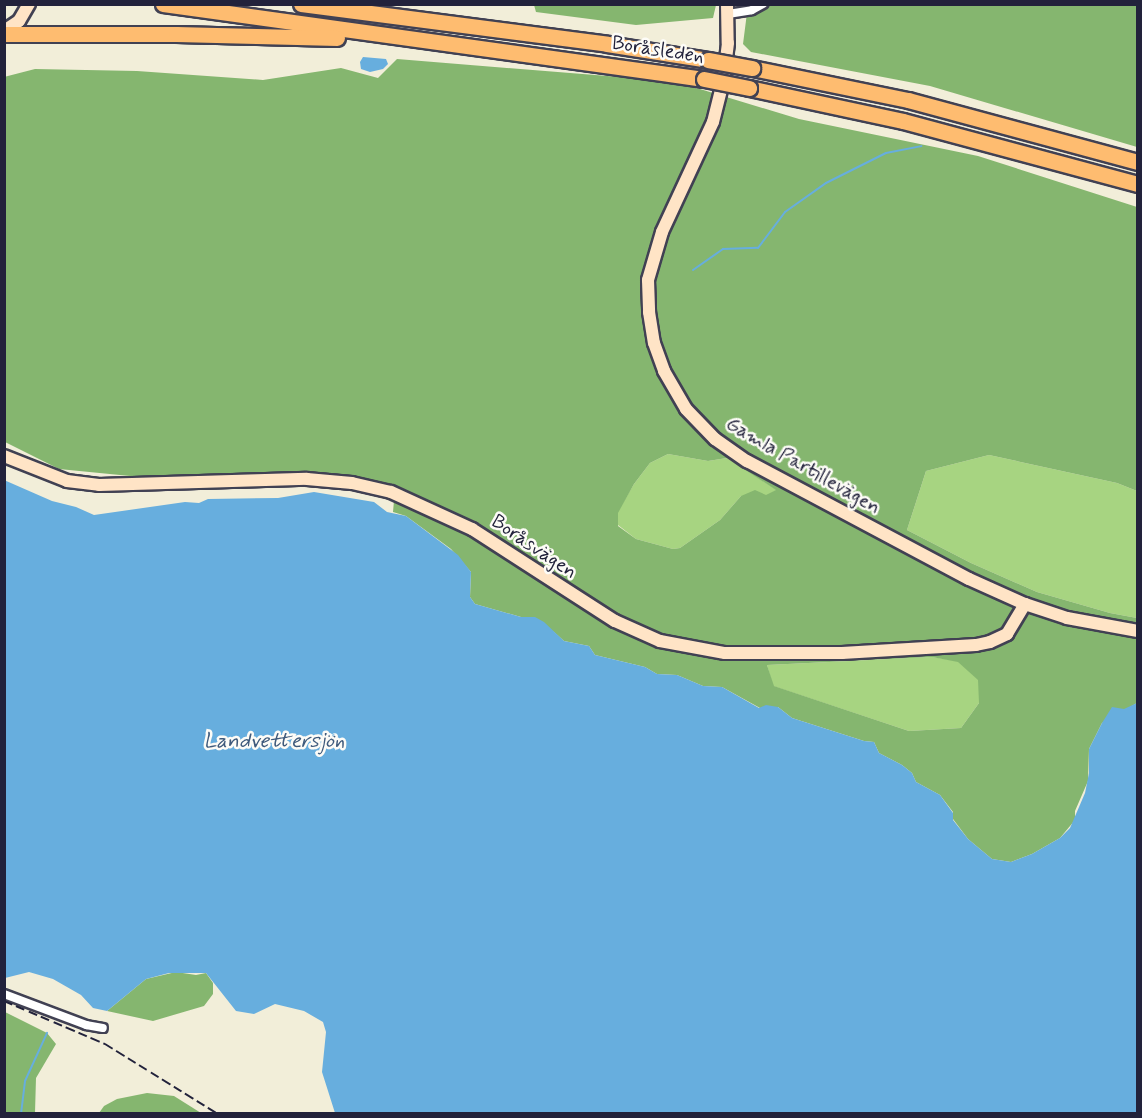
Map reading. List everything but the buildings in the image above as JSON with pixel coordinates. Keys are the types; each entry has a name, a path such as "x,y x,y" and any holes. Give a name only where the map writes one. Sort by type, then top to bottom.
{"highway":[{"name":"Boråsleden","path":"163,4 704,79 903,121 1137,184"},
{"name":"Boråsleden","path":"301,4 607,44 752,68 908,100 1137,162"},
{"path":"369,4 427,21"},
{"path":"4,32 422,40"}],"street":[{"path":"727,9 752,10 764,4"},
{"name":"Gamla Partillevägen","path":"727,9 724,78 713,122 664,226 650,268 648,297 652,333 668,378 686,409 702,427 747,461 969,579 1025,604 1088,624 1137,631"},
{"path":"4,32 26,10"},
{"name":"Boråsvägen","path":"4,456 67,481 99,485 307,479 352,483 391,492 409,498 472,529 615,621 660,641 726,653 842,653 975,645 990,642 1007,634 1025,604"},
{"path":"4,994 86,1025 103,1028"}],"green space":[{"path":"534,4 716,5 713,18 636,25 536,12"},
{"path":"748,5 1137,5 1137,147 930,86 751,52 743,44"},
{"path":"397,59 657,80 700,89 799,119 978,156 1137,207 1137,491 1117,483 989,455 926,471 907,530 971,563 1037,592 1110,613 1137,618 1137,703 1102,723 1089,749 1088,781 1075,811 1075,820 1060,838 1032,854 1011,862 992,859 968,839 953,819 953,812 940,795 916,782 912,773 902,765 879,753 874,742 864,741 792,718 778,707 760,708 722,687 703,686 677,675 657,674 645,667 595,655 589,646 564,641 554,632 521,617 475,604 470,597 471,572 451,549 406,516 393,512 395,489 194,477 130,476 59,469 5,442 4,77 35,69 137,71 263,80 341,68 378,78","holes":["668,454 708,461 727,458 776,490 766,495 755,490 741,496 720,520 680,548 673,549 636,539 618,526 618,513 634,484 650,463","932,657 958,662 978,680 979,703 961,728 909,731 774,686 767,665"]},
{"path":"668,454 708,461 727,458 777,490 766,496 741,496 720,520 680,548 673,549 636,539 618,525 617,513 650,463"},
{"path":"989,455 1117,483 1137,491 1137,618 1110,613 1037,592 971,563 907,530 926,471"},
{"path":"932,657 958,661 979,680 979,703 961,728 909,731 773,686 767,665"},
{"path":"176,972 196,975 206,973 213,983 213,994 204,1006 153,1021 107,1011 146,979"},
{"path":"5,1012 47,1033 56,1044 36,1078 35,1113 5,1113"},
{"path":"147,1093 174,1096 201,1113 99,1113 104,1106 117,1099"}],"water":[{"path":"363,57 386,59 388,64 383,69 370,72 361,69 360,62"},
{"name":"Landvettersjön","path":"4,480 52,501 76,507 94,515 185,502 199,503 208,499 278,498 314,492 374,502 387,512 406,516 458,555 471,572 470,597 475,604 521,617 535,617 544,622 564,641 589,646 595,655 645,667 657,674 677,675 703,686 722,687 759,708 766,705 778,707 792,718 864,741 874,742 879,753 902,765 912,773 916,782 940,795 953,813 953,820 968,839 992,859 1011,862 1032,854 1060,838 1070,828 1085,793 1089,773 1089,749 1102,723 1112,707 1124,709 1137,703 1137,1113 335,1113 322,1072 326,1032 323,1022 304,1011 275,1004 254,1014 236,1011 206,973 169,973 146,979 107,1011 93,1008 81,995 53,979 29,972 5,978"}],"waterway":[{"path":"693,270 723,249 758,248 785,212 826,183 886,153 921,146"},
{"path":"21,1114 25,1081 47,1033"}],"railway":[{"path":"4,1001 105,1044 218,1114"}]}
